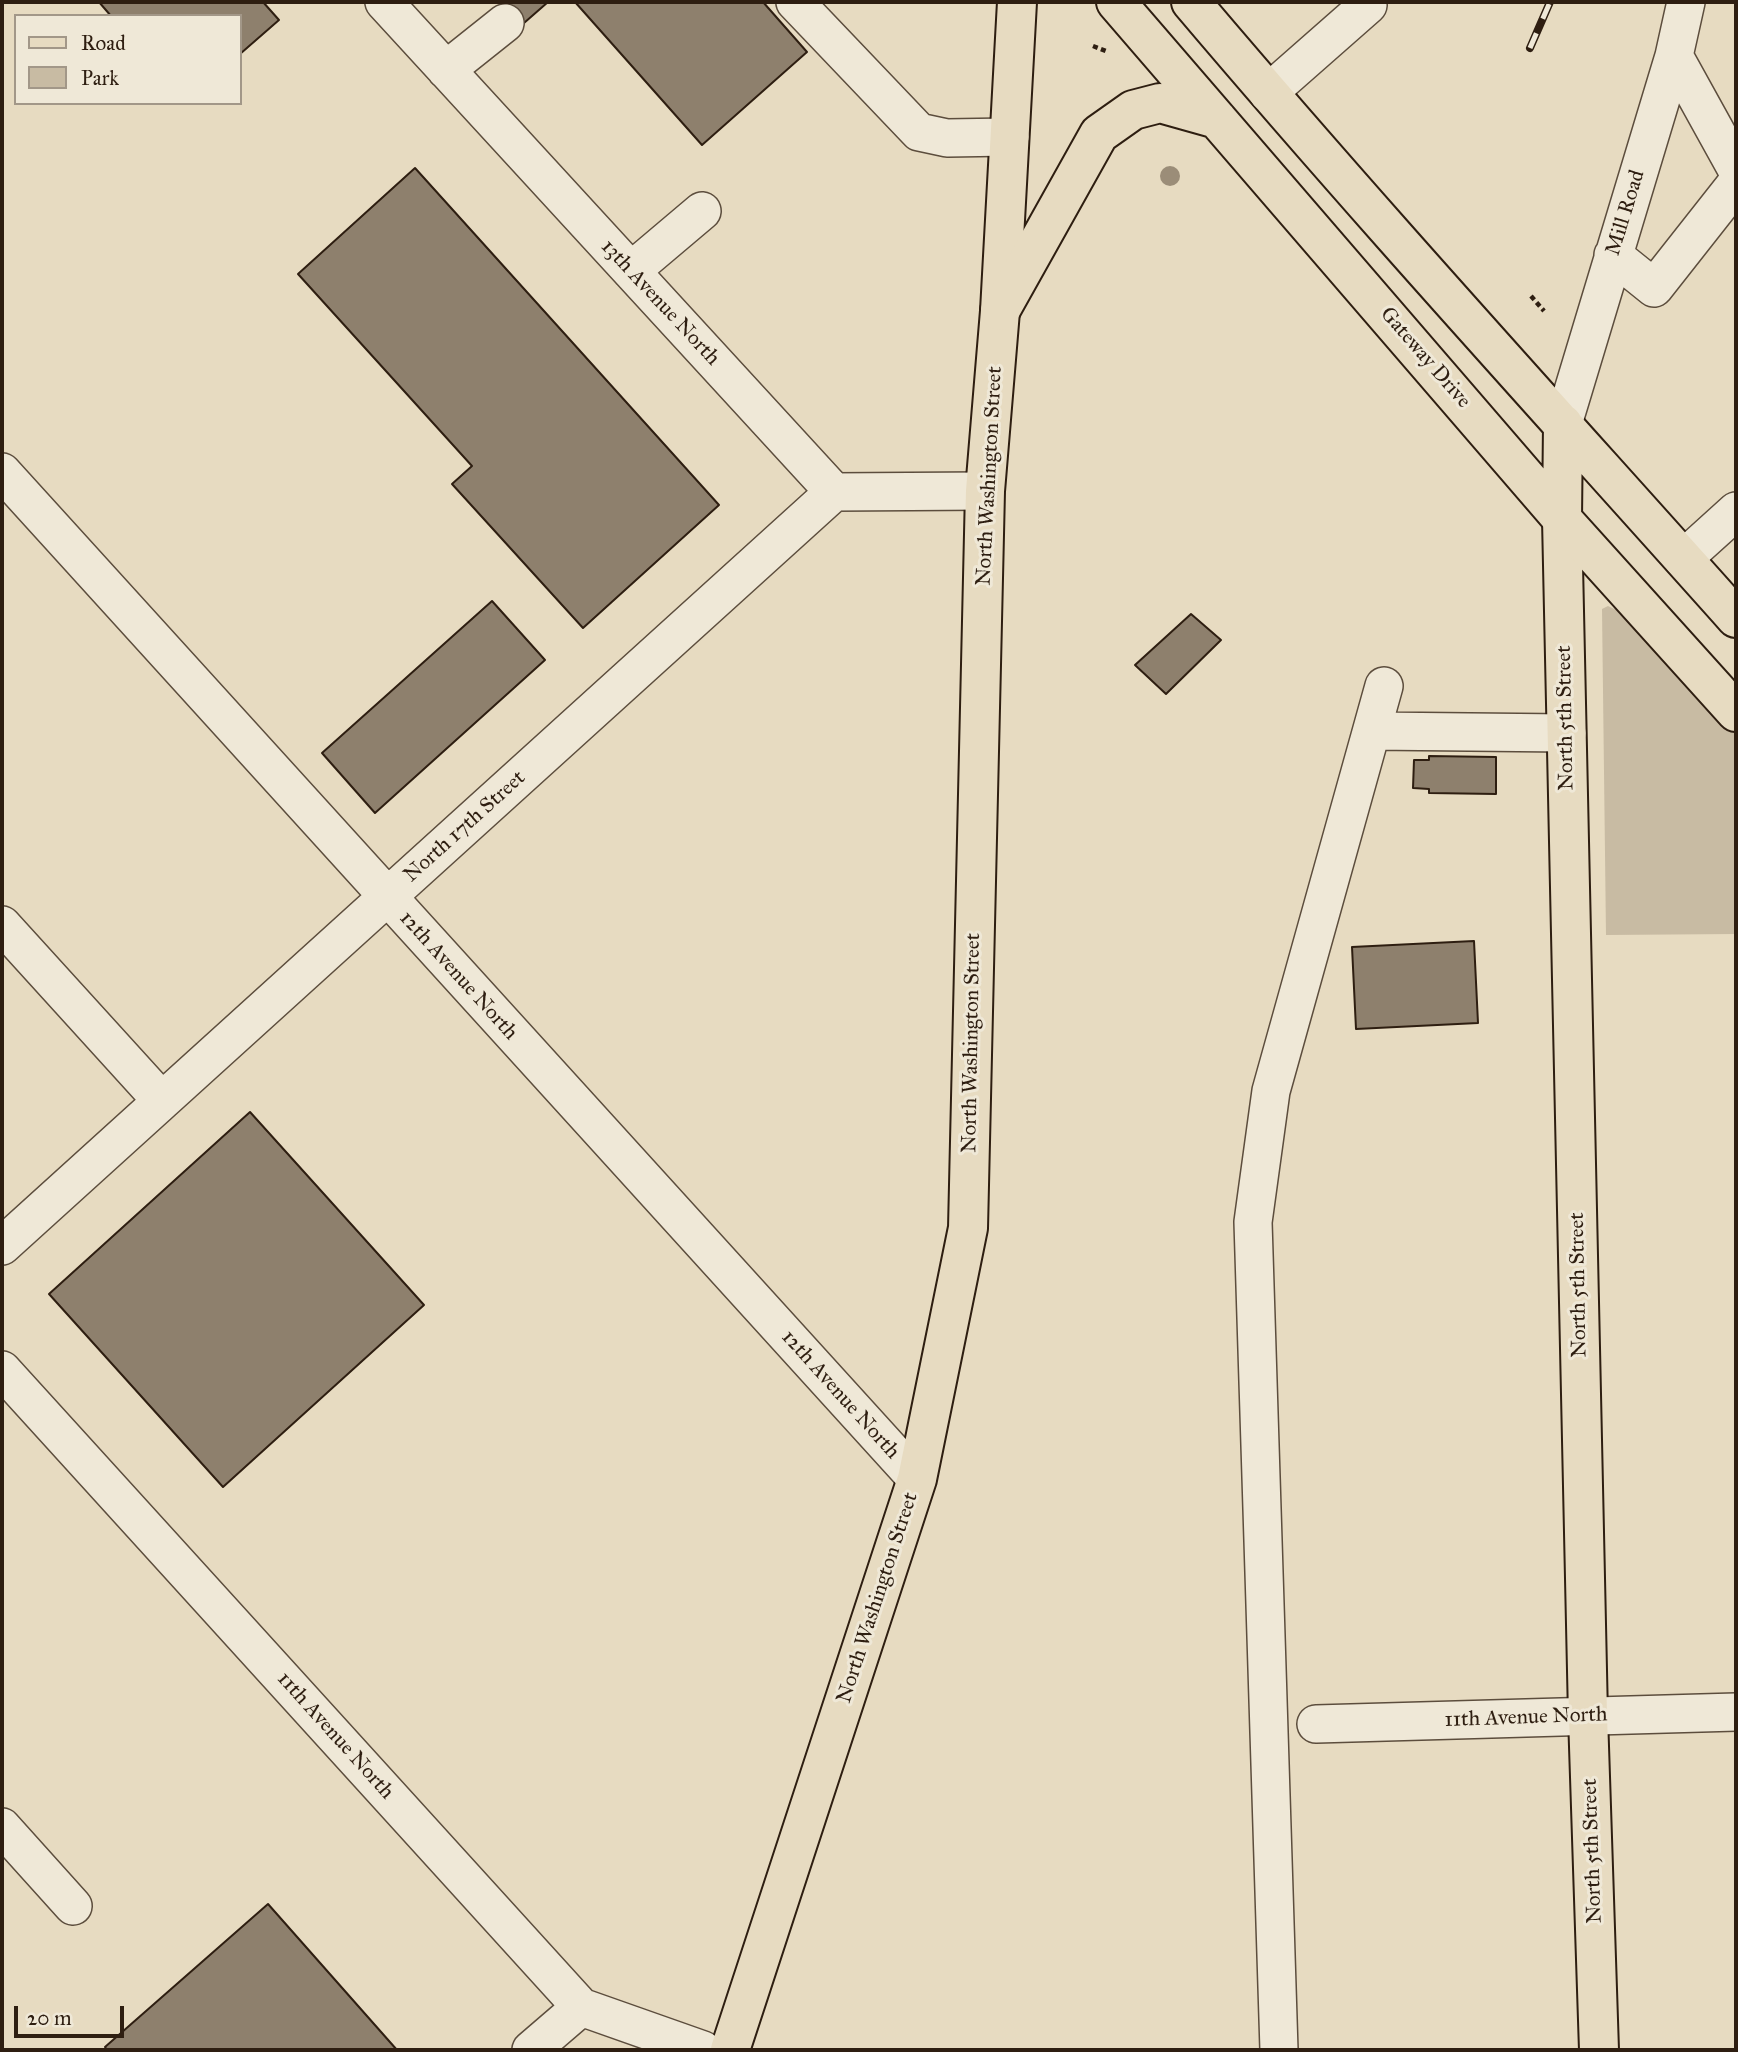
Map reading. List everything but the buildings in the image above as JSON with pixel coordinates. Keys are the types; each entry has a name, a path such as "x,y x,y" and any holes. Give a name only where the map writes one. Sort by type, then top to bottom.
{"main road":[{"name":"North Washington Street","path":"730,2050 917,1479 968,1228 985,491 1000,311 1017,2"},
{"name":"Gateway Drive","path":"1116,2 1562,519 1736,712"},
{"path":"1191,2 1268,93 1736,618"},
{"path":"1000,311 1099,134 1132,110 1160,103 1217,119"},
{"name":"North 5th Street","path":"1563,424 1562,519 1588,1716 1599,2050"}],"street":[{"name":"13th Avenue North","path":"384,2 834,492"},
{"path":"794,2 919,132 947,138 1010,137"},
{"path":"1268,93 1368,5 1365,2"},
{"name":"Mill Road","path":"1563,424 1674,56 1686,2"},
{"path":"446,70 505,23"},
{"path":"1674,56 1736,168"},
{"path":"1613,255 1654,288 1736,184"},
{"path":"631,271 702,211"},
{"name":"12th Avenue North","path":"2,472 917,1479"},
{"path":"834,492 985,491"},
{"name":"North 17th Street","path":"2,1246 834,492"},
{"path":"1684,559 1736,510"},
{"path":"1279,2050 1253,1222 1271,1091 1384,686"},
{"path":"1372,731 1567,733"},
{"path":"2,925 162,1101"},
{"name":"11th Avenue North","path":"2,1370 581,2007 703,2050"},
{"name":"11th Avenue North","path":"1316,1724 1736,1712"},
{"path":"2,1827 73,1906"},
{"path":"531,2050 581,2007"}],"path":[{"path":"1531,296 1544,311"}],"green space":[{"path":"1608,606 1637,620 1736,731 1736,934 1606,935 1602,609"}],"railway":[{"path":"1530,48 1550,2"}]}
